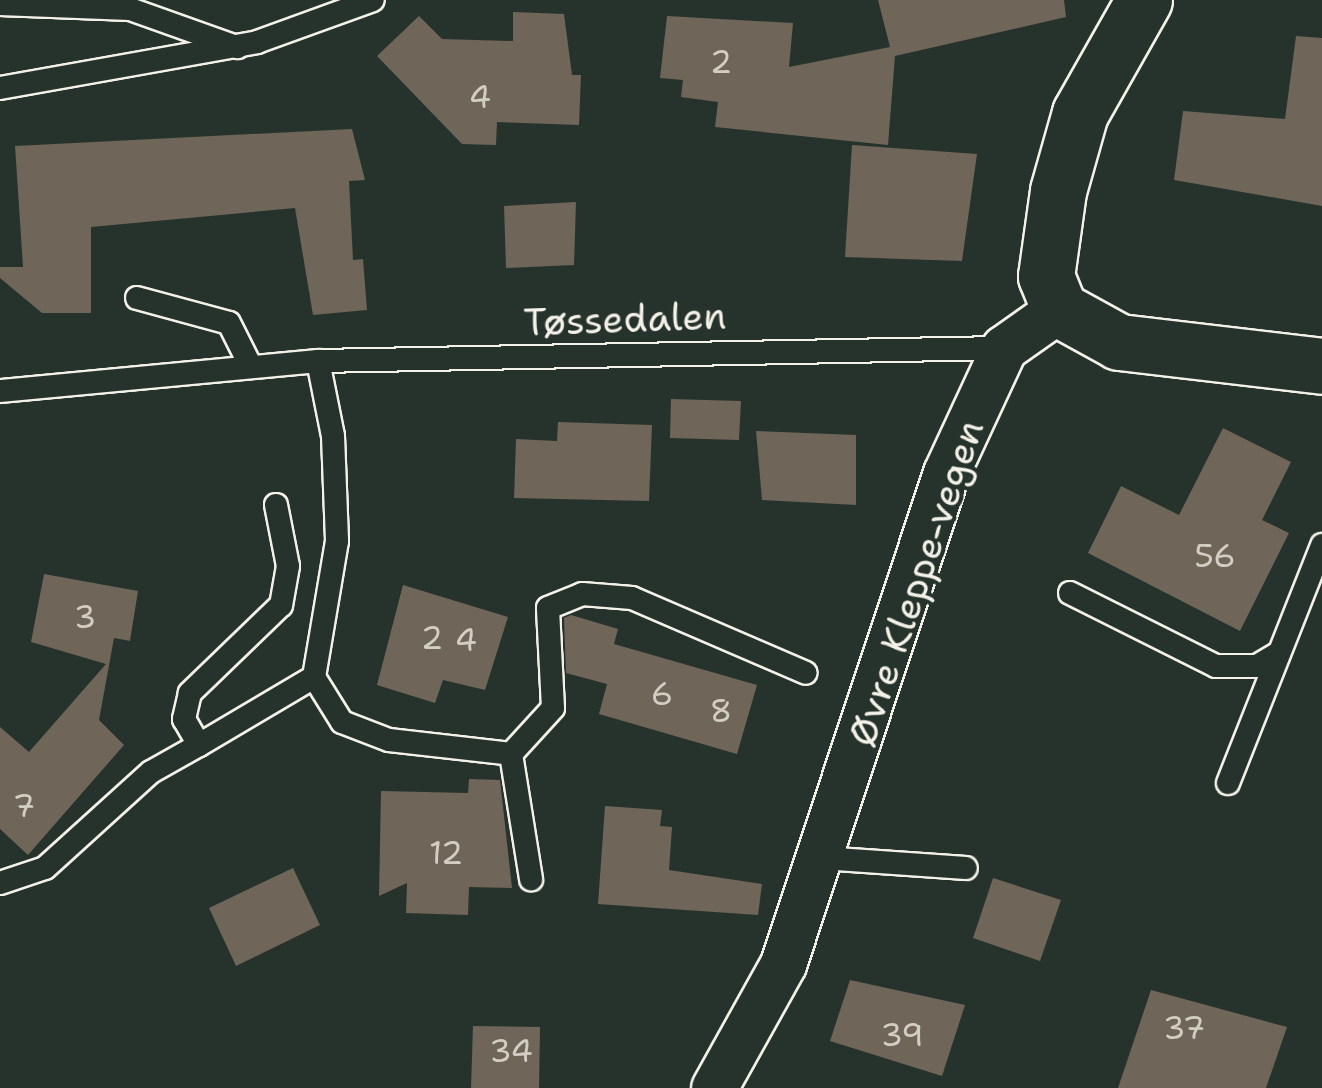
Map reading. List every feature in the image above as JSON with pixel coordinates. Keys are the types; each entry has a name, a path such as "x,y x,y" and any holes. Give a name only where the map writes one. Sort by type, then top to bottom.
{"street":[{"path":"1144,0 1080,113 1058,191 1046,276 1059,309 1118,342 1322,366"},
{"name":"Øvre Kleppe-vegen","path":"714,1088 762,1011 822,858 946,473 1004,348 1059,309"}],"lane":[{"path":"0,88 237,46 372,0"},
{"path":"0,4 130,9 237,46"},
{"path":"137,298 229,323 250,365"},
{"name":"Tøssedalen","path":"0,392 318,361 1004,348"},
{"path":"318,361 333,436 337,540 314,677 342,722 389,740 511,754"},
{"path":"199,745 184,719 190,693 281,606 288,566 276,505"},
{"path":"1228,784 1322,545"},
{"path":"1070,593 1216,666 1257,666 1278,653"},
{"path":"511,754 553,708 548,608 582,594 632,598 806,674"},
{"path":"0,882 45,868 151,772 314,677"},
{"path":"511,754 530,879"},
{"path":"822,858 966,868"}],"building":[{"path":"878,0 1064,0 1066,17 895,56 888,145 715,127 718,102 681,97 683,80 660,78 667,16 793,23 789,67 890,47"},
{"path":"513,12 564,14 572,75 581,75 579,125 497,122 496,145 462,144 377,56 419,16 442,39 513,41"},
{"path":"1296,36 1322,38 1322,206 1174,180 1183,111 1285,119"},
{"path":"352,129 365,180 349,181 353,260 363,259 367,310 313,315 295,208 91,227 91,313 42,313 0,278 0,267 23,267 15,146"},
{"path":"852,145 977,154 962,261 845,257"},
{"path":"576,202 574,265 506,268 504,206"},
{"path":"671,399 741,401 739,440 670,438"},
{"path":"558,422 652,425 649,501 514,498 516,439 557,441"},
{"path":"1223,428 1291,462 1262,520 1289,533 1240,631 1088,553 1121,486 1179,515"},
{"path":"756,431 856,435 856,505 762,500"},
{"path":"44,574 138,591 130,641 114,638 99,720 124,745 28,855 0,829 0,727 29,752 106,664 31,642"},
{"path":"403,585 508,617 485,690 443,680 435,703 377,685"},
{"path":"571,615 618,629 614,644 757,685 737,754 599,714 607,684 566,673 564,618"},
{"path":"469,779 500,780 512,888 469,887 468,915 406,913 407,883 379,896 381,791 468,793"},
{"path":"605,806 662,810 660,826 672,827 669,870 762,884 758,915 598,904"},
{"path":"293,868 320,925 236,966 209,908"},
{"path":"993,878 1061,900 1040,961 973,938"},
{"path":"850,980 965,1005 942,1076 830,1041"},
{"path":"1151,990 1287,1027 1266,1088 1118,1088"},
{"path":"473,1026 540,1027 539,1088 471,1088"}]}
